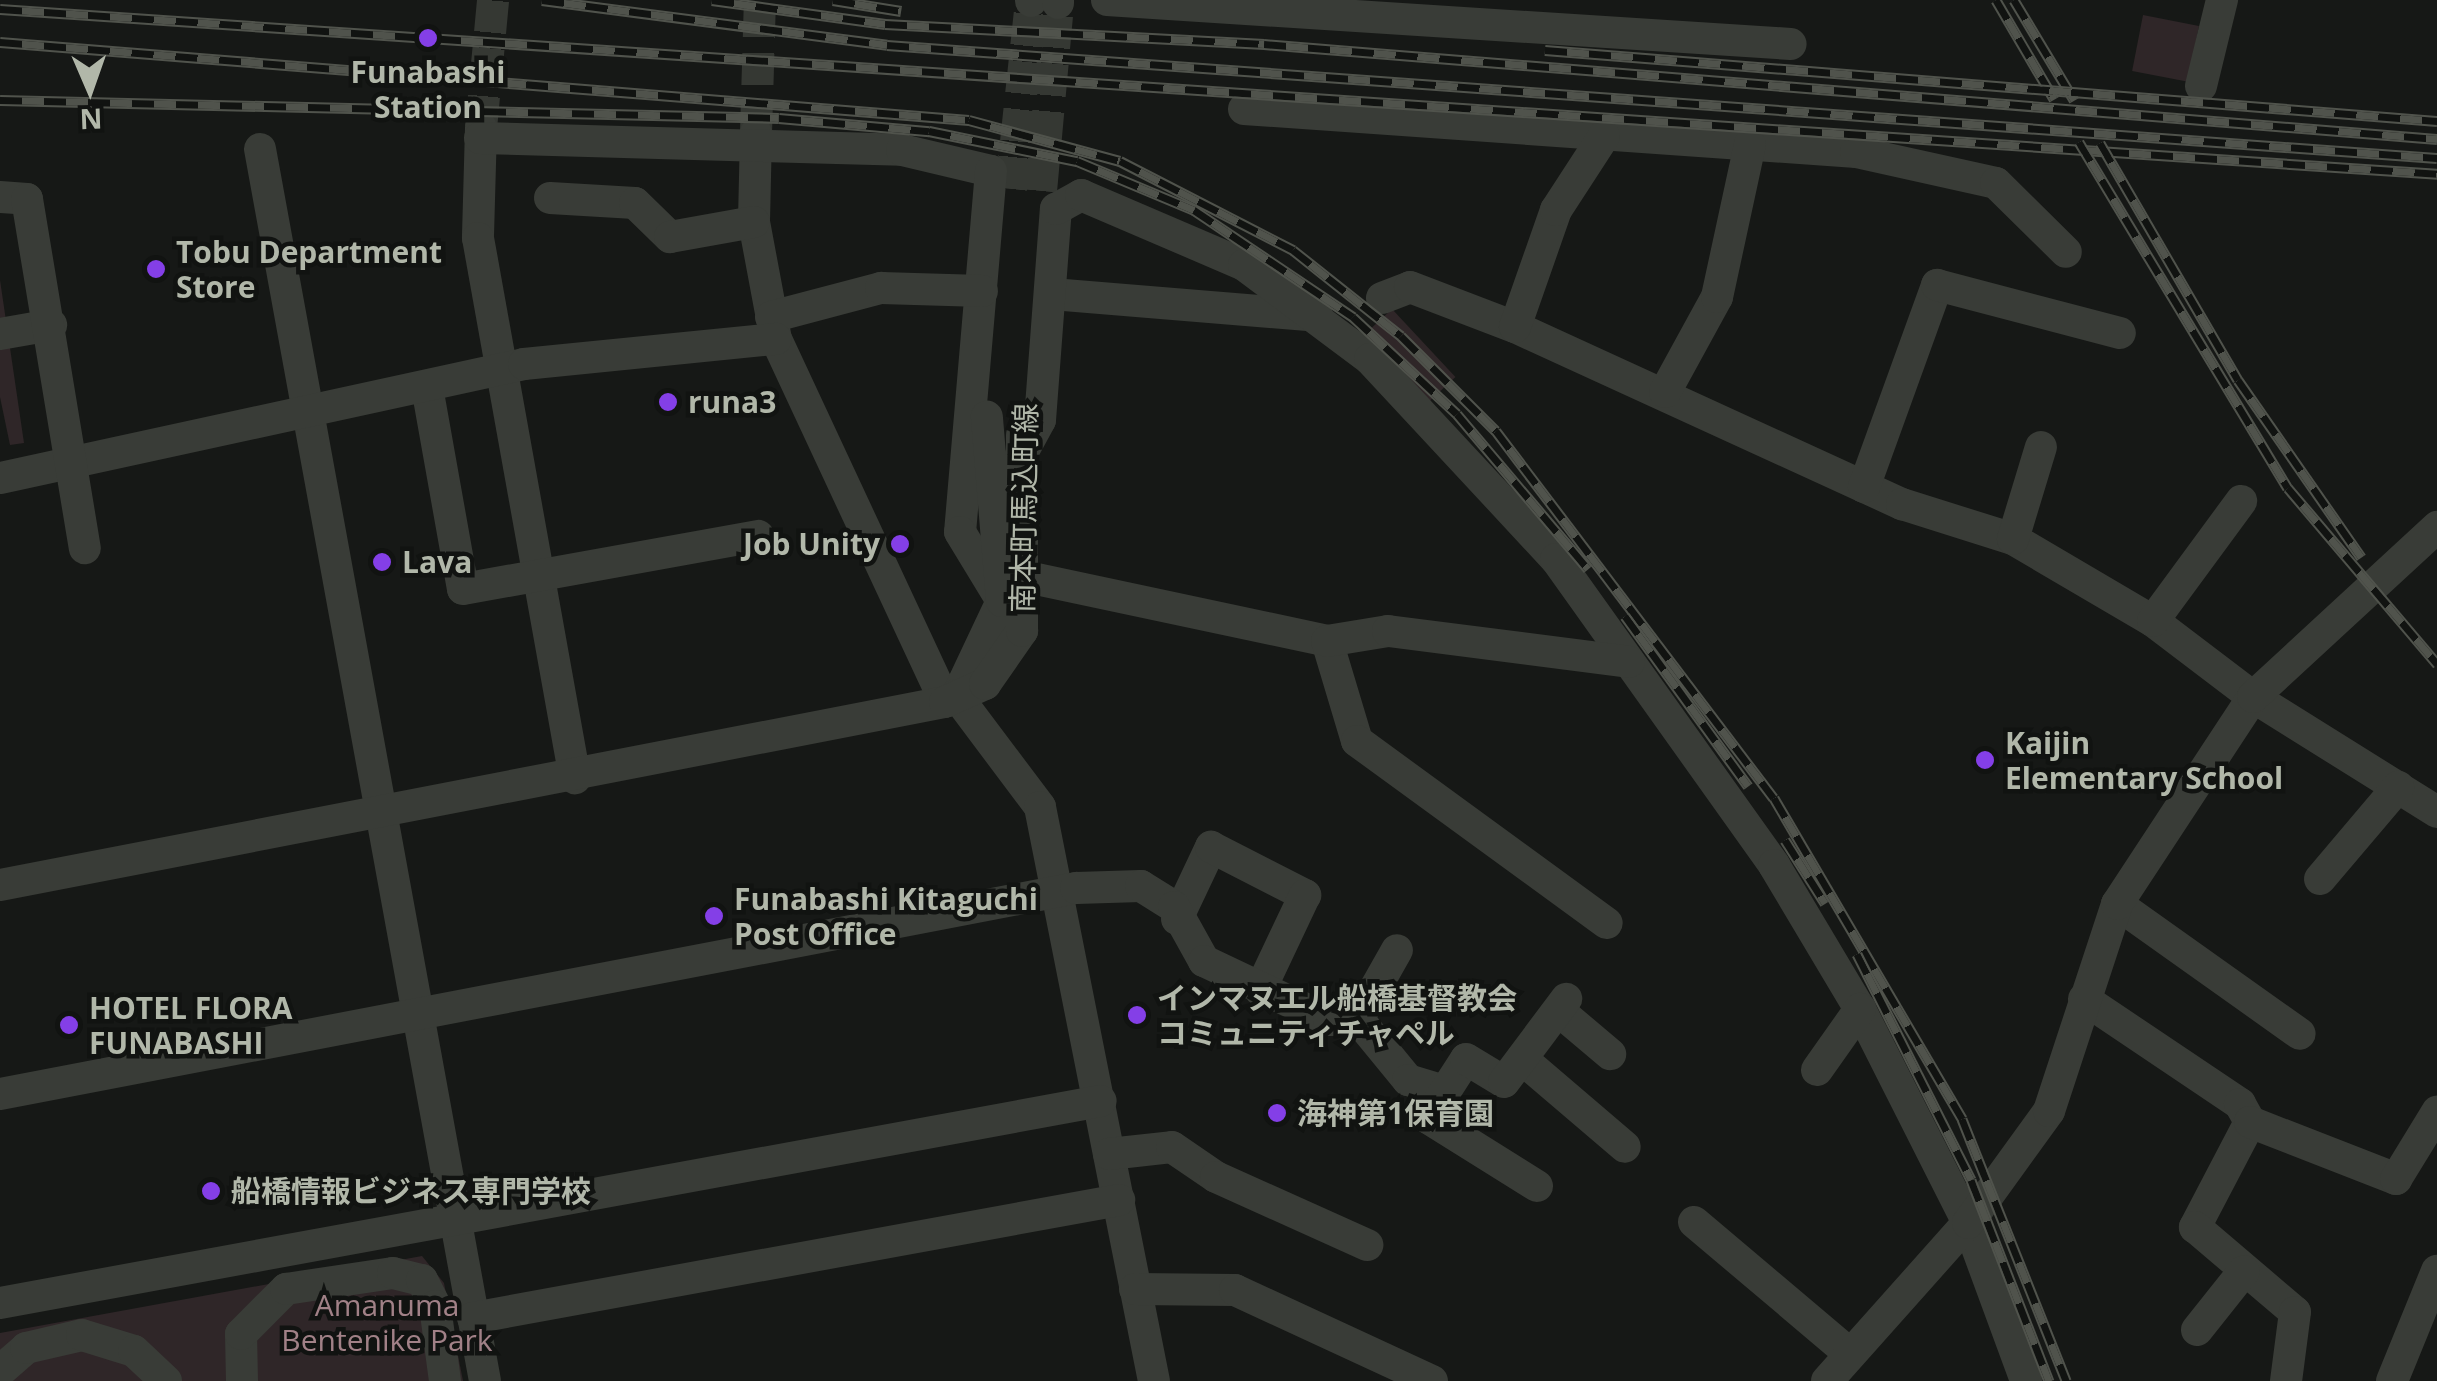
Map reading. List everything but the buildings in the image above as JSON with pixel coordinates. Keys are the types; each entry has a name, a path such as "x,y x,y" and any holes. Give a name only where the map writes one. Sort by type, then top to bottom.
{"street":[{"path":"1107,0 1791,44"},
{"path":"2201,86 2222,0"},
{"path":"1244,109 1856,152 1996,183 2066,252"},
{"path":"575,778 475,211 481,133 756,138 902,150 991,171 960,532 1002,601"},
{"path":"1514,326 1556,210 1604,136"},
{"path":"756,138 754,222 773,328 951,699 1032,791 1061,891 1154,1381"},
{"path":"1666,392 1716,298 1750,145"},
{"path":"260,149 382,814 424,1014 485,1381"},
{"name":"南本町馬込町線","path":"1026,190 1020,457 1027,578 1022,632 1003,664 951,699 1002,601 987,420 1026,190"},
{"path":"1020,457 1040,420 1056,209 1081,195 1169,226 1318,316 1499,495 1629,662 1774,865 1860,1009 1968,1223 2026,1381"},
{"path":"0,197 28,199 85,548"},
{"path":"550,198 635,202 670,237 754,222"},
{"path":"1864,487 1937,285 2120,332"},
{"path":"2,485 505,370 773,328 881,288 982,291"},
{"path":"1382,298 1410,288 1514,326 1666,392 1864,487 2013,539 2153,621 2253,697 2437,812"},
{"path":"1052,294 1318,316"},
{"path":"0,334 51,325"},
{"path":"427,387 463,589 758,536"},
{"path":"2013,539 2041,447"},
{"path":"2,485 74,484"},
{"path":"2153,621 2241,501"},
{"path":"1826,1381 1968,1223 2050,1111 2117,904 2253,697 2437,527"},
{"path":"1027,578 1327,640 1388,631 1629,662"},
{"path":"1327,640 1357,741 1607,923"},
{"path":"0,886 575,778 951,699"},
{"path":"2320,879 2398,787"},
{"path":"1177,919 1210,847 1304,894 1260,990"},
{"path":"0,1094 1061,891 1141,886 1168,901 1204,961 1260,990 1343,1019 1408,1080 1446,1091"},
{"path":"2117,904 2300,1034"},
{"path":"1343,1019 1396,950"},
{"path":"2084,999 2240,1104 2250,1122 2396,1179 2437,1112"},
{"path":"1537,1186 1428,1118 1466,1059 1504,1082 1563,1005 1610,1054"},
{"path":"1817,1070 1860,1009"},
{"path":"1522,1059 1625,1147"},
{"path":"0,1303 1101,1100"},
{"path":"2250,1122 2195,1227 2295,1312 2286,1381"},
{"path":"1108,1154 1172,1147 1216,1177 1368,1245"},
{"path":"474,1318 1119,1200"},
{"path":"1694,1222 1850,1354"},
{"path":"2197,1330 2244,1271"},
{"path":"2392,1381 2437,1271"},
{"path":"242,1381 241,1334 286,1289 394,1273 422,1280 436,1306 445,1381"},
{"path":"1135,1288 1235,1290 1432,1381"},
{"path":"0,1370 26,1348 82,1335 134,1350 166,1381"}],"green space":[{"path":"2143,15 2199,26 2188,82 2132,71"},
{"path":"0,280 24,443 10,445 0,397"},
{"path":"1392,309 1455,377 1427,404 1363,336"},
{"name":"Amanuma Bentenike Park","path":"422,1256 444,1283 463,1381 0,1381 0,1333"}],"tunnel":[{"path":"481,128 493,0"},
{"path":"756,133 760,0"},
{"path":"1011,189 1031,1"},
{"path":"1041,191 1058,3"}],"railway":[{"path":"542,0 887,45 2437,158"},
{"path":"712,0 885,24 1264,44 2437,139"},
{"path":"833,0 901,11"},
{"path":"1996,0 2054,99"},
{"path":"2014,0 2074,100"},
{"path":"0,9 2437,174"},
{"path":"0,42 969,120 1120,161 1293,250 1401,336 1496,431 1774,798 1962,1119 2066,1381"},
{"path":"1545,50 2437,121"},
{"path":"0,100 779,118 929,131 1077,161 1194,210 1353,317 1457,414 1588,569"},
{"path":"2079,142 2288,488 2437,664"},
{"path":"2100,143 2238,380 2361,557"},
{"path":"1625,616 1748,786"},
{"path":"1785,840 1825,903"},
{"path":"1857,954 1971,1180 2049,1381"}],"place":[{"name":"Funabashi Station","path":"428,38"},
{"name":"Tobu Department Store","path":"156,269"},
{"name":"runa3","path":"668,402"},
{"name":"Job Unity","path":"900,544"},
{"name":"Lava","path":"382,562"},
{"name":"Kaijin Elementary School","path":"1985,760"},
{"name":"Funabashi Kitaguchi Post Office","path":"714,916"},
{"name":"インマヌエル船橋基督教会 コミュニティチャペル","path":"1137,1015"},
{"name":"HOTEL FLORA FUNABASHI","path":"69,1025"},
{"name":"海神第1保育園","path":"1277,1113"},
{"name":"船橋情報ビジネス専門学校","path":"211,1191"}]}
